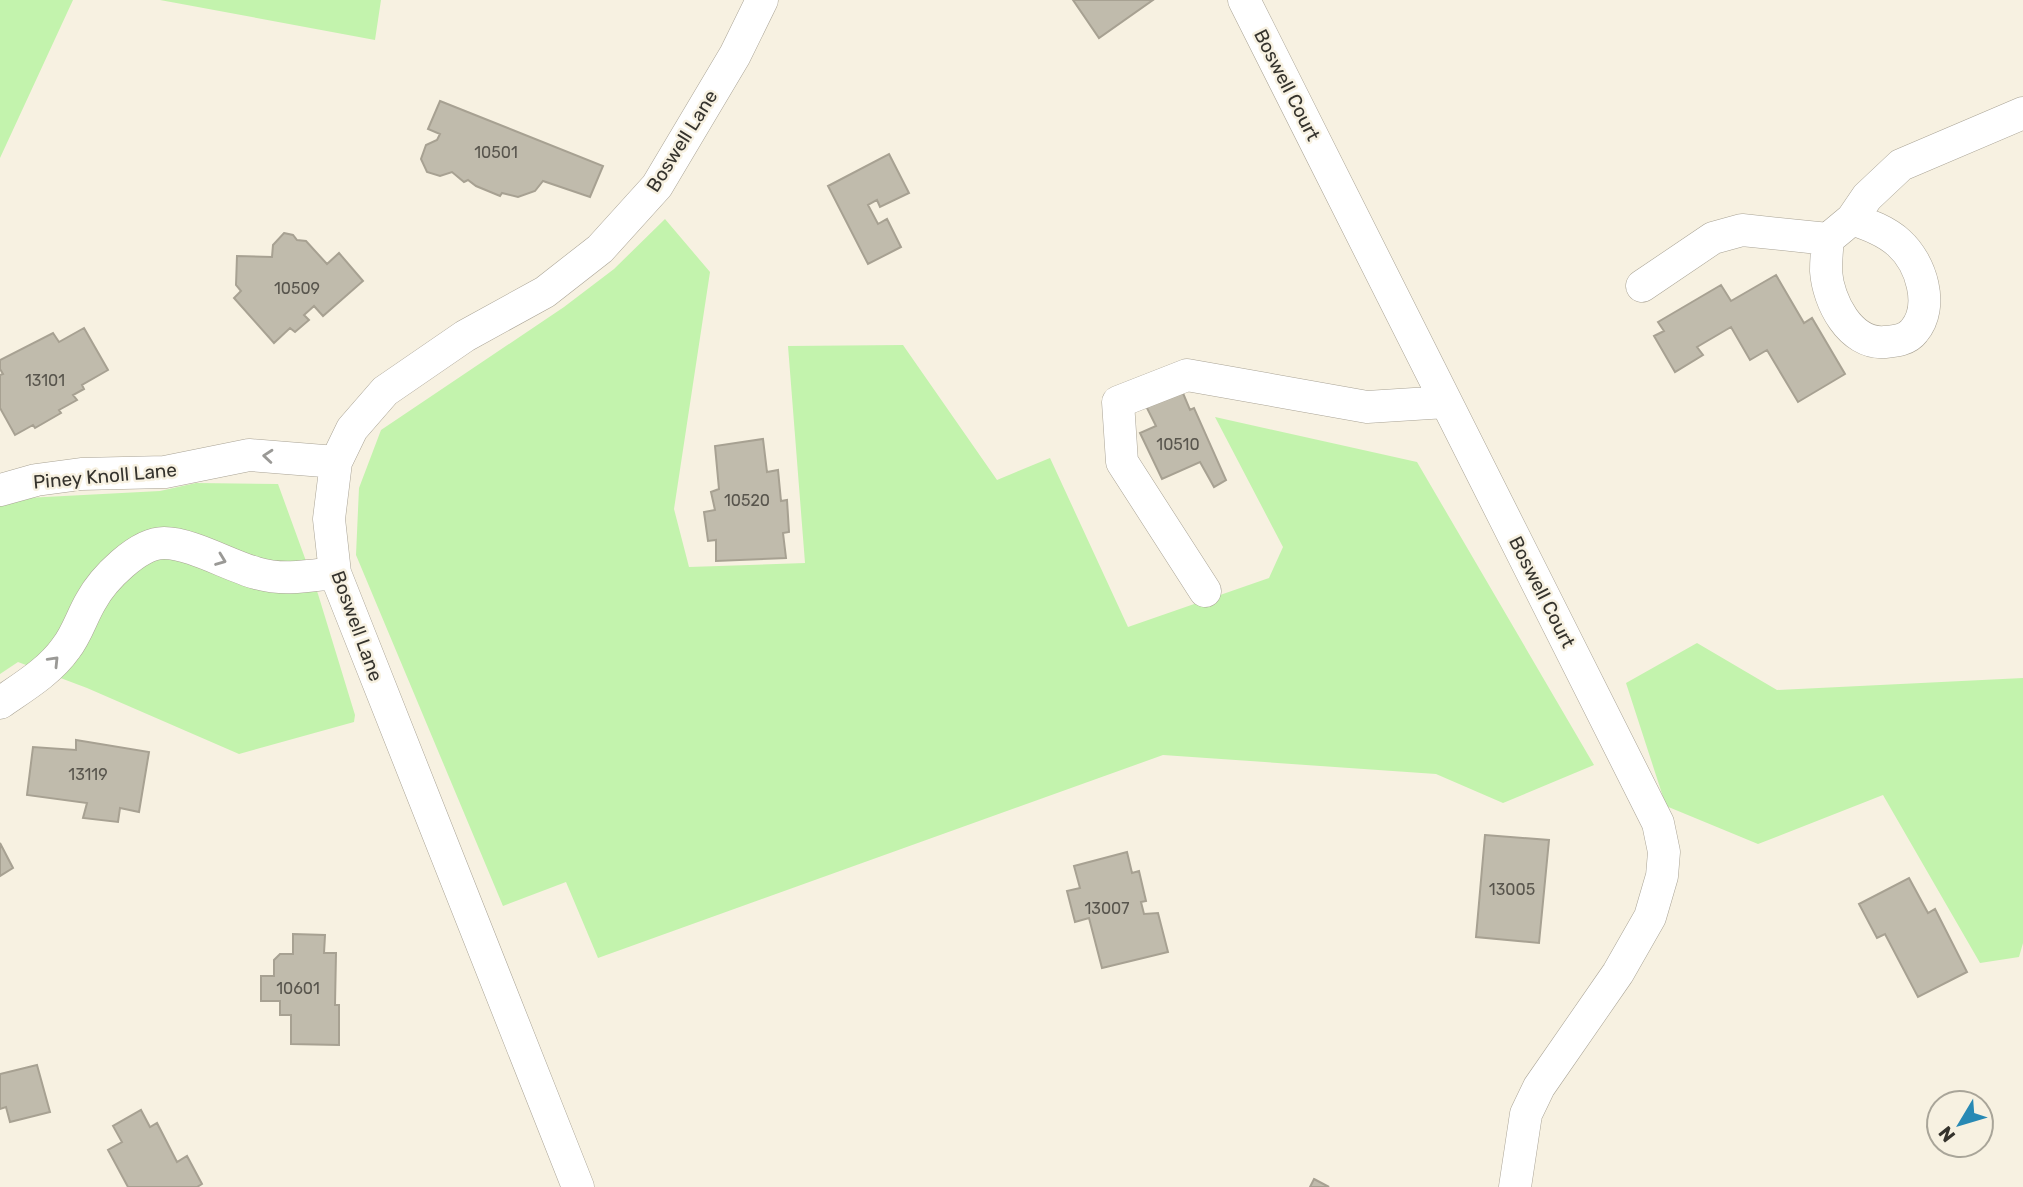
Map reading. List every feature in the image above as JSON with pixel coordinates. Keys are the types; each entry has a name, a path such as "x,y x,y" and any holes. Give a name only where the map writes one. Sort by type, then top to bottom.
{"street":[{"name":"Boswell Lane","path":"578,1187 335,573 329,519 336,462 352,429 384,391 466,336 545,292 600,249 657,186 735,55 762,0"},
{"name":"Boswell Court","path":"1244,0 1658,823 1664,852 1662,876 1650,917 1618,973 1539,1087 1526,1114 1515,1187"},
{"path":"1642,286 1713,238 1742,230 1840,229 1867,197 1901,165 2023,113"},
{"path":"1205,590 1122,462 1118,402 1186,375 1367,407 1446,402"},
{"name":"Piney Knoll Lane","path":"0,490 36,480 81,474 165,472 249,455 336,462"},
{"path":"0,703 39,676 66,649 92,599 120,566 147,546 165,543 195,550 257,574 285,579 335,573"}],"green space":[{"path":"0,0 73,0 0,158"},
{"path":"160,0 381,0 375,40"},
{"path":"665,219 710,272 674,509 689,567 805,563 788,346 903,345 997,480 1050,458 1128,627 1269,578 1283,547 1215,417 1417,462 1594,765 1503,803 1436,774 1163,755 598,958 566,882 503,906 356,555 359,488 381,430 564,307 614,269"},
{"path":"196,483 278,484 318,594 355,715 354,722 239,754 87,688 18,662 0,674 0,506 26,498 160,491"},
{"path":"1697,643 1777,690 2023,678 2023,943 2019,957 1980,963 1883,795 1758,844 1666,806 1626,683"}],"building":[{"path":"1073,0 1153,0 1099,38"},
{"path":"440,101 603,166 590,197 543,181 535,191 518,197 502,193 500,196 468,180 464,182 452,172 440,176 427,172 421,159 426,145 437,140 440,134 428,129"},
{"path":"889,154 909,193 880,207 877,200 868,205 878,224 887,219 901,247 868,264 828,186"},
{"path":"284,233 293,235 297,240 306,241 327,264 339,253 363,281 323,316 314,306 304,315 309,320 295,332 290,328 274,343 234,298 241,291 236,285 237,256 272,257 273,245"},
{"path":"1776,275 1804,323 1812,318 1845,374 1798,402 1767,350 1750,360 1731,327 1697,347 1703,355 1675,372 1654,336 1664,331 1658,322 1721,285 1731,301"},
{"path":"84,328 108,370 82,385 84,389 73,395 77,400 59,410 61,413 35,428 33,425 15,435 0,408 0,375 3,374 0,360 53,333 59,342"},
{"path":"1180,386 1190,410 1194,408 1226,480 1214,487 1200,462 1162,479 1140,433 1156,426 1144,402"},
{"path":"763,439 767,472 778,470 781,501 787,500 789,532 783,533 786,558 716,561 716,540 708,541 704,512 715,510 711,492 719,489 715,446"},
{"path":"76,740 149,752 139,812 120,808 118,822 83,818 87,803 27,795 33,747 76,750"},
{"path":"1485,835 1549,840 1539,943 1476,937"},
{"path":"0,843 13,868 0,876"},
{"path":"1127,852 1132,873 1139,871 1146,901 1141,902 1144,914 1158,913 1168,952 1102,968 1089,918 1075,922 1067,891 1080,888 1074,866"},
{"path":"1909,878 1928,913 1935,909 1967,972 1918,997 1885,934 1877,938 1859,904"},
{"path":"293,934 325,935 324,953 336,953 335,1005 339,1005 339,1045 291,1044 291,1015 280,1015 280,1001 261,1001 261,976 274,976 274,960 280,954 293,954"},
{"path":"37,1065 50,1112 10,1122 6,1107 0,1109 0,1074"},
{"path":"141,1110 150,1127 157,1123 177,1162 187,1156 202,1184 197,1187 128,1187 108,1150 122,1142 113,1126"},
{"path":"1314,1179 1329,1187 1310,1187"}]}
